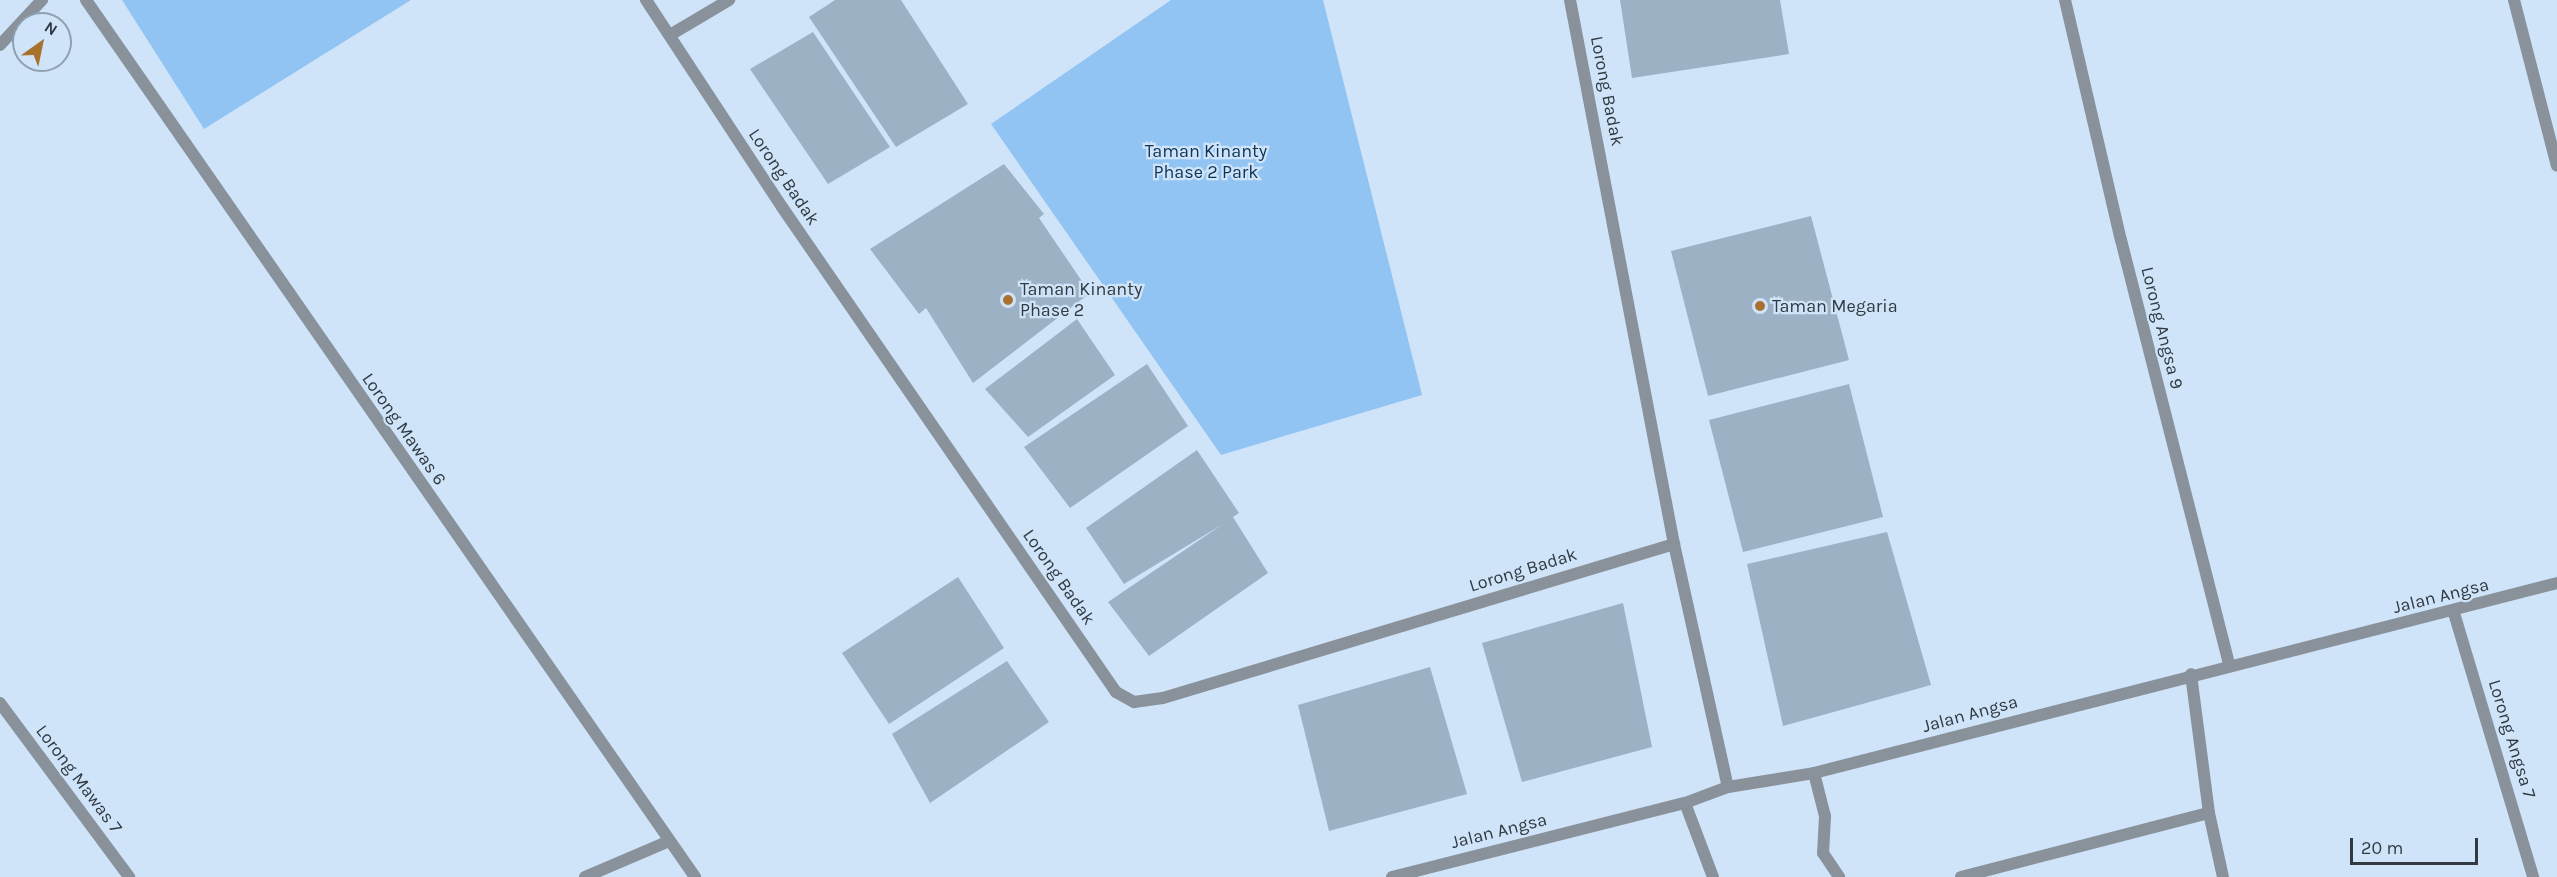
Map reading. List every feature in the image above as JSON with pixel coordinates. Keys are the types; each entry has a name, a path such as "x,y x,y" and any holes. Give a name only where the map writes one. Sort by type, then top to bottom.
{"street":[{"path":"0,45 42,0"},
{"name":"Lorong Mawas 6","path":"86,0 695,877"},
{"name":"Lorong Badak","path":"646,0 782,207 1116,692 1134,702 1174,694 1674,544"},
{"path":"670,35 729,0"},
{"name":"Lorong Badak","path":"1570,0 1674,544 1728,787"},
{"name":"Lorong Angsa 9","path":"2065,0 2124,252 2229,664"},
{"path":"2514,0 2557,166"},
{"name":"Jalan Angsa","path":"1392,877 1685,803 1728,787 1814,773 2229,664 2454,613 2557,583"},
{"name":"Lorong Angsa 7","path":"2454,613 2533,877"},
{"path":"2191,674 2209,813 2223,877"},
{"name":"Lorong Mawas 7","path":"0,703 129,877"},
{"path":"1814,773 1825,816 1823,854 1839,877"},
{"path":"1685,803 1713,877"},
{"path":"1961,877 2209,813"},
{"path":"585,877 669,841"}],"green space":[{"path":"122,0 411,0 204,129"},
{"name":"Taman Kinanty Phase 2 Park","path":"1171,0 1323,0 1422,395 1221,455 991,124"}],"building":[{"path":"835,0 901,0 968,104 896,147 809,17"},
{"path":"1620,0 1780,0 1789,54 1632,78"},
{"path":"813,32 890,147 828,184 750,69"},
{"path":"1004,164 1044,214 1039,218 1090,293 973,383 926,308 919,314 870,249"},
{"name":"Taman Megaria","path":"1811,216 1849,360 1708,396 1671,251"},
{"name":"Taman Kinanty Phase 2","path":"1077,319 1115,375 1028,437 985,389"},
{"name":"Taman Kinanty Phase 2","path":"1147,364 1188,426 1070,508 1024,447"},
{"path":"1849,384 1883,517 1743,552 1709,420"},
{"path":"1197,450 1239,513 1233,517 1268,573 1149,656 1108,602 1223,524 1124,584 1086,528"},
{"path":"1887,532 1931,685 1783,726 1747,564"},
{"path":"958,577 1004,648 889,724 842,653"},
{"path":"1623,603 1652,747 1522,782 1482,643"},
{"path":"1007,661 1049,722 930,803 892,734"},
{"path":"1430,667 1467,794 1329,831 1298,705"}],"place":[{"name":"Taman Kinanty Phase 2","path":"1008,300"},
{"name":"Taman Megaria","path":"1760,306"}]}
